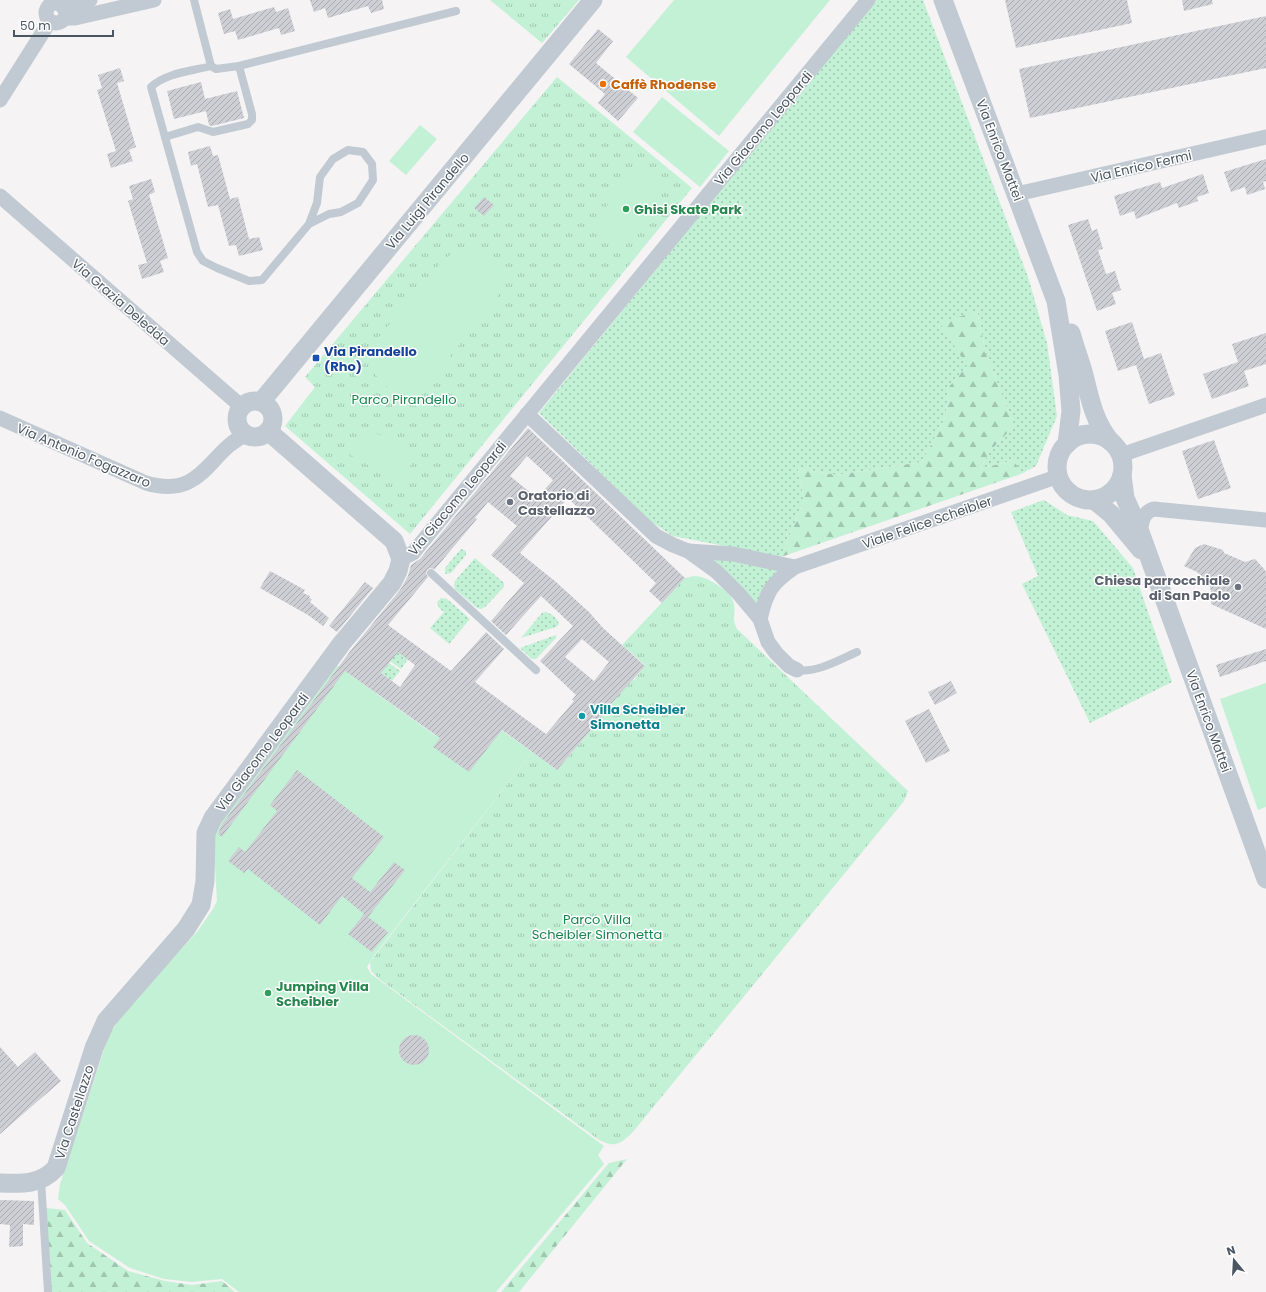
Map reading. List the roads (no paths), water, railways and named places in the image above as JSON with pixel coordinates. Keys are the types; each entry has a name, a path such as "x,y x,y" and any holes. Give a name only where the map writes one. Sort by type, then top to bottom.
{"street":[{"path":"0,100 55,10 90,0"},
{"path":"55,10 75,18 154,0"},
{"name":"Via Luigi Pirandello","path":"261,402 593,0"},
{"name":"Via Giacomo Leopardi","path":"106,1021 186,929 201,905 205,881 206,833 213,818 342,643 392,583 398,571 408,558 868,0"},
{"name":"Via Enrico Mattei","path":"943,0 1056,301 1068,375 1071,411 1068,444"},
{"name":"Via Enrico Fermi","path":"1017,194 1266,137"},
{"name":"Via Grazia Deledda","path":"0,196 242,408"},
{"name":"Via Enrico Mattei","path":"1056,301 1062,310 1069,328 1083,373 1092,411 1102,432 1115,448"},
{"path":"251,402 261,402 267,405 273,414 272,426 268,431 258,436 247,434 242,430 238,419 242,408 251,402"},
{"path":"1115,448 1266,405"},
{"path":"527,414 656,536 688,551 717,572 740,594 760,619 768,642 776,653 789,666 797,670"},
{"name":"Via Antonio Fogazzaro","path":"0,418 146,483 164,486 182,484 196,477 206,470 232,444 247,434"},
{"path":"268,431 388,536 408,558"},
{"path":"1091,435 1115,448 1123,466 1122,475 1112,492 1104,497 1094,500 1086,500 1072,494 1062,483 1059,476 1059,459 1068,444 1074,439 1091,435"},
{"name":"Via Enrico Mattei","path":"1122,475 1125,498 1140,532 1266,878"},
{"name":"Viale Felice Scheibler","path":"760,619 768,591 776,580 795,567 1059,476"},
{"name":"Via Enrico Mattei","path":"1094,500 1114,517 1151,563"},
{"path":"1140,532 1144,516 1149,510 1154,509 1266,520"},
{"path":"688,551 733,554 795,567"},
{"name":"Via Castellazzo","path":"41,1180 50,1174 59,1162 94,1048 106,1021"},
{"path":"0,1183 22,1184 41,1180"}],"lane":[{"path":"194,0 210,66"},
{"path":"310,224 317,203 320,177 333,159 348,150 363,152 372,164 373,180 358,203 341,212 329,214 310,224 262,280 250,281 204,261 197,252 151,87 157,81 210,66 216,69 239,66 456,11"},
{"path":"165,137 198,127 214,132 248,124 252,120 252,114 239,66"},
{"path":"431,573 536,670"},
{"path":"797,670 804,671 824,666 857,652"},
{"path":"41,1180 48,1292"}],"place":[{"name":"Caffè Rhodense","path":"603,84"},
{"name":"Ghisi Skate Park","path":"626,209"},
{"name":"Via Pirandello (Rho)","path":"316,358"},
{"name":"Oratorio di Castellazzo","path":"510,502"},
{"name":"Chiesa parrocchiale di San Paolo","path":"1238,587"},
{"name":"Villa Scheibler Simonetta","path":"582,716"},
{"name":"Jumping Villa Scheibler","path":"268,993"}],"park label":[{"name":"Parco Pirandello","path":"404,399"},
{"name":"Parco Villa Scheibler Simonetta","path":"597,926"}]}
